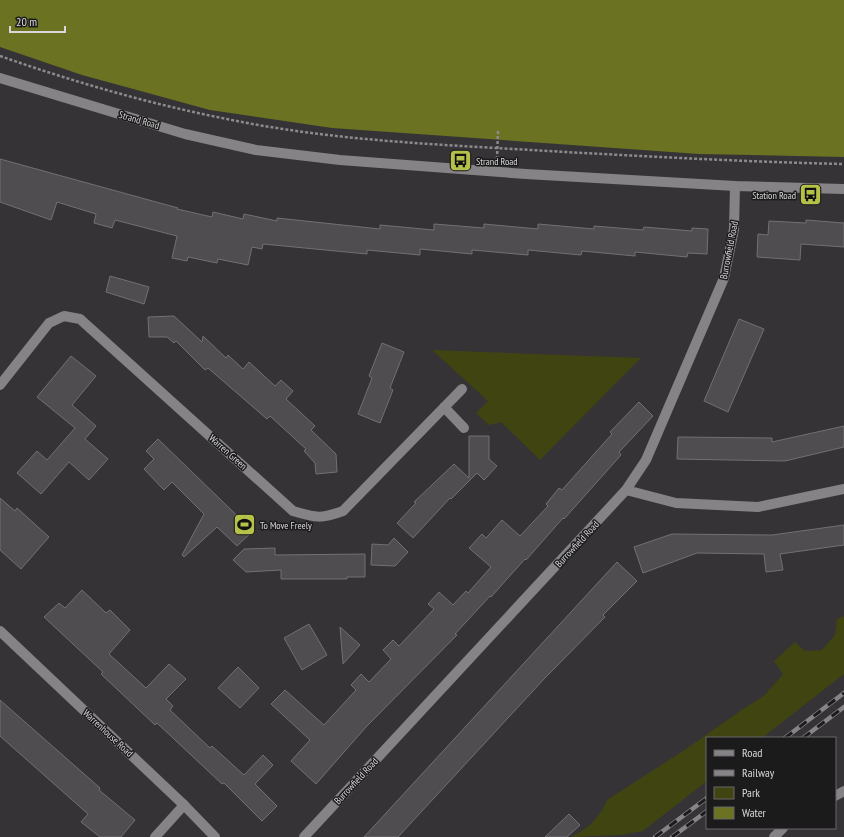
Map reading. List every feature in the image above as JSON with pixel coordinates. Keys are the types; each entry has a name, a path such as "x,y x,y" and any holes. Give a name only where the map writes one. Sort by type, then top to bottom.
{"street":[{"name":"Strand Road","path":"0,78 185,134 256,150 340,160 519,174 735,186"},
{"path":"735,186 844,189"},
{"name":"Burrowfield Road","path":"304,837 626,490 646,460 724,278 734,229 735,186"},
{"name":"Warren Green","path":"0,385 49,323 64,316 80,319 293,511 315,518 328,516 343,511 462,389"},
{"path":"444,407 464,428"},
{"path":"626,490 676,503 758,507 844,489"},
{"name":"Warrenhouse Road","path":"0,631 184,805 215,837"},
{"path":"155,837 184,805"},
{"path":"774,837 782,829"}],"path":[{"path":"0,56 49,73 137,99 229,120 349,137 497,148 756,162 844,164"},
{"path":"497,148 498,131"}],"green space":[{"path":"432,350 641,358 540,460 501,422 489,425 476,413 488,401"},
{"path":"844,616 844,674 763,737 706,737 706,782 643,831 621,835 571,837 593,822 601,812 607,800 764,696 783,674 774,661 795,642 805,651 822,650 835,635 837,619"}],"water":[{"path":"0,0 844,0 844,157 699,154 332,128 210,110 82,75 0,47"}],"building":[{"path":"0,159 178,208 177,209 212,217 213,212 243,219 244,214 277,221 277,218 380,229 380,225 434,230 434,224 484,228 484,224 538,229 538,224 594,229 594,226 643,230 644,227 692,231 692,228 708,229 707,254 688,253 687,257 635,252 635,256 582,251 581,255 528,250 528,255 472,250 472,254 420,249 420,255 367,250 367,254 263,244 262,249 252,247 248,265 218,259 217,263 188,257 187,261 172,258 177,236 115,220 112,228 94,223 96,214 57,202 51,220 0,202"},
{"path":"806,220 844,223 844,247 801,244 800,260 757,257 758,234 768,235 769,221 806,223"},
{"path":"110,276 149,287 144,304 106,292"},
{"path":"174,316 202,342 203,336 226,358 228,355 243,369 249,362 275,386 281,380 293,391 286,399 315,426 311,430 336,454 337,472 316,474 315,463 304,451 306,449 270,416 267,419 208,368 205,370 176,341 174,343 167,337 149,337 148,317"},
{"path":"739,319 764,329 728,412 704,401"},
{"path":"382,343 404,352 390,388 393,390 380,423 358,414 372,378 369,376"},
{"path":"71,356 96,376 72,405 96,426 85,439 108,459 89,480 69,462 41,494 17,473 37,451 47,460 75,428 37,397"},
{"path":"639,402 653,416 619,452 621,455 526,560 525,559 455,634 457,635 366,727 316,784 291,761 310,740 271,704 285,690 324,725 356,690 351,685 361,674 369,682 391,659 383,650 393,640 399,646 434,609 428,604 439,592 453,605 466,591 468,593 491,567 469,548 482,534 486,538 502,520 520,536 548,506 546,504 559,488 562,490 612,434 610,432"},
{"path":"844,426 844,447 785,461 677,459 678,437 772,438 772,442"},
{"path":"469,436 489,436 489,459 497,466 484,480 477,473 451,499 450,498 413,538 397,523 416,503 414,502 454,464 469,478"},
{"path":"158,439 253,531 237,546 217,527 184,557 182,555 204,514 172,482 164,490 144,469 154,459 146,451"},
{"path":"0,498 15,511 17,508 49,537 21,569 0,550"},
{"path":"844,525 844,545 780,554 783,570 766,572 764,554 697,553 643,573 634,547 672,534 772,535"},
{"path":"394,538 408,552 395,566 371,565 372,544 388,545"},
{"path":"275,548 275,555 365,554 365,577 347,577 347,579 281,579 281,570 246,572 233,560 244,549"},
{"path":"617,562 637,581 603,615 605,617 544,679 398,837 364,837"},
{"path":"82,590 106,613 110,610 130,630 109,654 146,688 169,664 186,679 166,699 173,706 170,710 210,748 212,746 244,775 263,755 273,765 255,784 277,806 262,821 224,783 222,784 157,723 155,725 101,674 103,672 44,617 59,603 65,608"},
{"path":"309,624 327,655 302,670 284,638"},
{"path":"340,627 360,645 343,664"},
{"path":"238,667 259,688 240,708 218,688"},
{"path":"0,700 100,788 99,790 135,820 121,837 100,837 81,822 88,814 0,736"},
{"path":"569,814 580,825 567,837 545,837"}],"railway":[{"path":"786,737 844,693"},
{"path":"804,737 844,707"},
{"path":"655,837 706,799"},
{"path":"672,837 706,812"}],"place":[{"name":"Strand Road","path":"460,161"},
{"name":"Station Road","path":"811,195"},
{"name":"To Move Freely","path":"244,525"}]}
